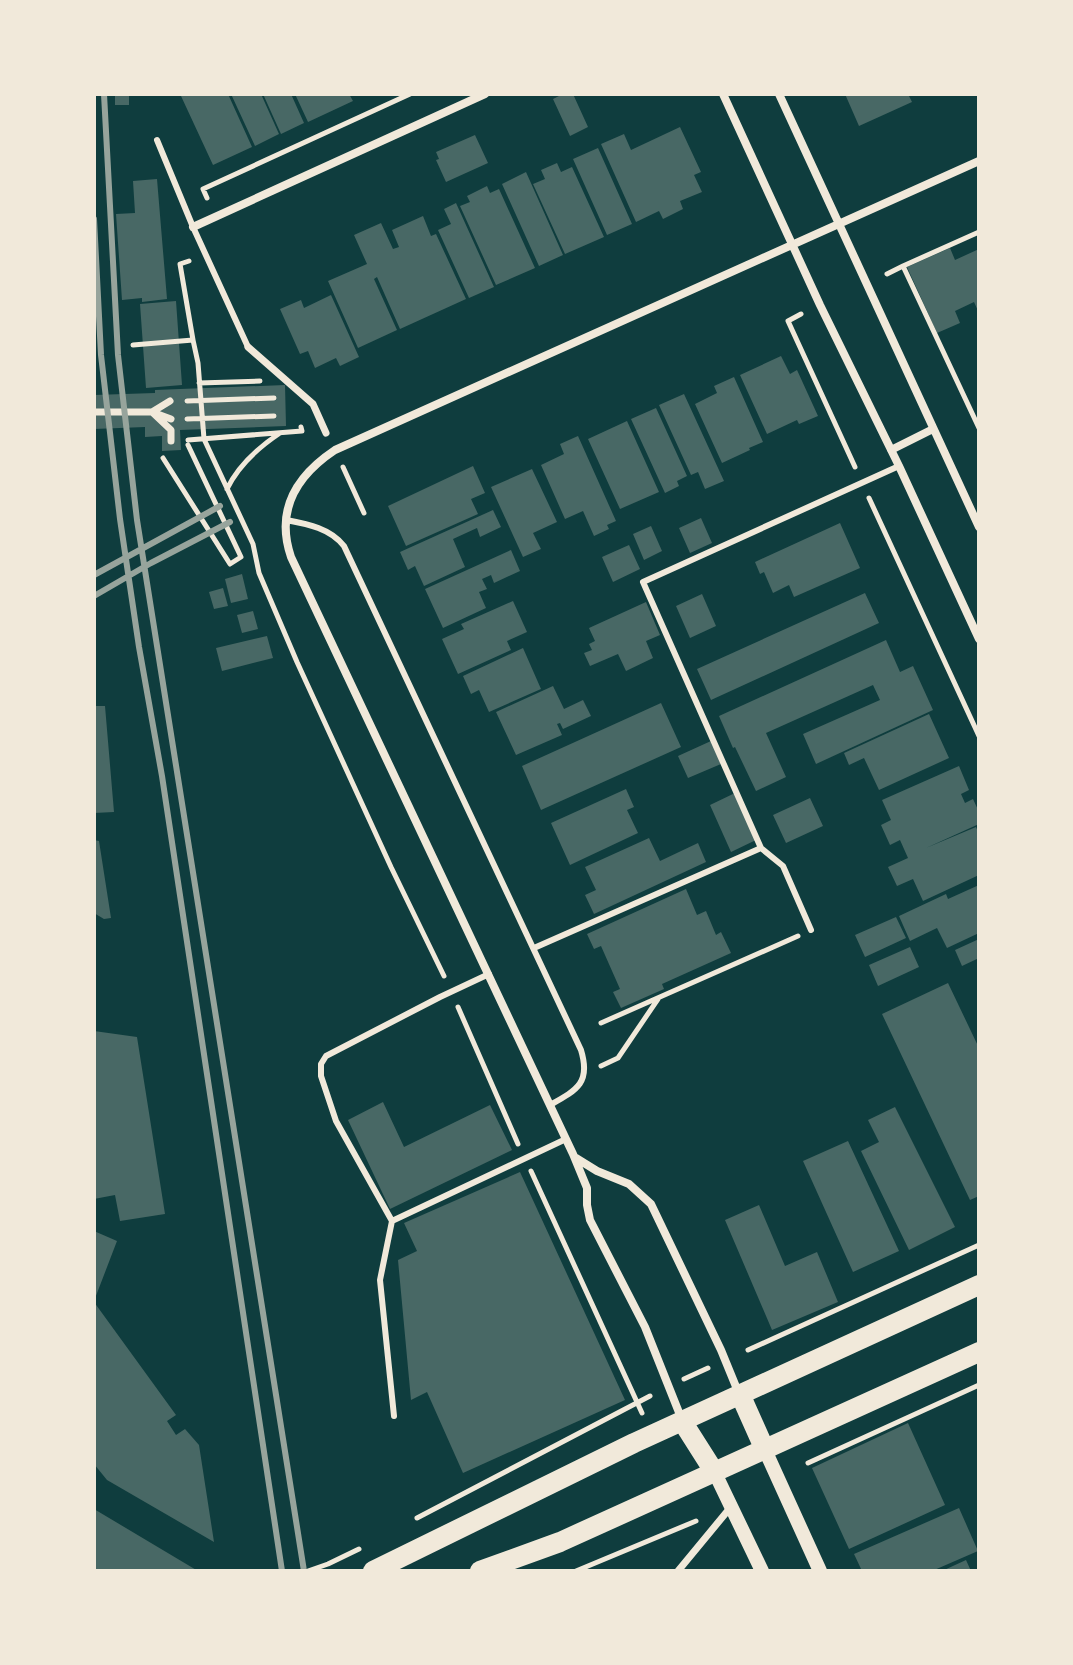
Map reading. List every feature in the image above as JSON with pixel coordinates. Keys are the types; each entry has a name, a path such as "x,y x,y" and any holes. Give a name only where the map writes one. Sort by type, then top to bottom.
{"main road":[{"path":"373,1571 682,1421 979,1285"},
{"path":"480,1571 560,1542 979,1352"},
{"path":"740,1394 765,1450"},
{"path":"682,1421 715,1473"}],"street":[{"path":"193,227 485,94"},
{"path":"723,94 979,639"},
{"path":"779,94 979,527"},
{"path":"682,1421 645,1327 590,1220 586,1184 573,1154 291,557 286,520 291,498 312,468 335,450 979,161"},
{"path":"248,347 313,404 326,433"},
{"path":"152,412 170,401"},
{"path":"94,412 152,412 171,419"},
{"path":"152,412 171,430 171,441"},
{"path":"891,450 933,429"},
{"path":"573,1154 587,1166 629,1184 651,1204 740,1394"},
{"path":"765,1450 820,1571"},
{"path":"715,1473 762,1571"},
{"path":"678,1571 731,1507"}],"lane":[{"path":"157,140 248,347"},
{"path":"811,930 783,866 761,848 643,582 899,466"},
{"path":"286,520 318,527 332,534 344,546 581,1050 586,1073 580,1084 550,1105"},
{"path":"534,948 761,848"},
{"path":"394,1416 380,1280 392,1221 336,1121 321,1076 321,1064 326,1056 489,974"},
{"path":"392,1221 566,1139"}],"path":[{"path":"207,198 203,189 410,94"},
{"path":"887,274 979,232"},
{"path":"189,261 180,264 198,363 204,439 253,544 259,573 297,662 452,992 642,1414"},
{"path":"903,266 979,428"},
{"path":"801,314 788,321 979,736"},
{"path":"133,345 193,340"},
{"path":"199,383 285,381"},
{"path":"170,401 274,398"},
{"path":"171,419 274,416"},
{"path":"160,455 230,564 241,557 186,440 302,431 300,419"},
{"path":"227,489 241,467 281,433"},
{"path":"342,466 364,513"},
{"path":"601,1023 811,930"},
{"path":"586,1073 618,1058 658,998"},
{"path":"737,1356 979,1245"},
{"path":"748,1350 753,1357"},
{"path":"678,1383 712,1366"},
{"path":"808,1463 979,1385"},
{"path":"404,1525 650,1396"},
{"path":"576,1571 692,1521 701,1520"},
{"path":"308,1571 363,1547"}],"building":[{"path":"115,94 129,94 129,105 115,105"},
{"path":"228,94 252,147 213,165 181,96"},
{"path":"231,94 261,94 279,134 255,146"},
{"path":"263,94 291,94 304,123 281,134"},
{"path":"295,94 349,94 353,101 308,122"},
{"path":"563,94 573,94 588,127 570,136 553,99"},
{"path":"845,94 908,94 912,102 859,126"},
{"path":"680,127 701,172 694,175 702,192 680,201 683,209 663,219 659,211 636,222 601,144 624,134 631,150"},
{"path":"475,135 488,163 446,182 436,160 439,159 436,152"},
{"path":"598,148 632,224 607,235 573,159"},
{"path":"557,163 561,172 572,167 604,237 565,254 533,184 545,179 541,170"},
{"path":"526,172 563,255 539,266 502,184"},
{"path":"157,179 167,299 142,302 142,298 122,300 116,214 135,213 133,181"},
{"path":"487,186 490,193 499,189 535,268 496,285 460,206 470,202 467,196"},
{"path":"456,203 494,287 469,298 438,230 451,224 444,209"},
{"path":"423,216 431,236 436,234 466,299 400,329 377,277 374,279 397,330 358,348 328,281 367,264 354,235 381,223 393,249 399,247 392,230"},
{"path":"950,248 955,260 979,249 979,313 974,302 955,311 960,323 937,333 907,267"},
{"path":"331,295 359,357 340,366 336,358 315,368 308,351 300,354 280,309 301,300 304,308"},
{"path":"176,301 182,385 146,388 140,304"},
{"path":"781,356 790,374 797,370 818,416 799,424 797,420 767,434 740,375"},
{"path":"734,377 763,442 722,463 695,404 717,393 714,386"},
{"path":"285,385 286,426 180,430 181,450 162,451 162,436 145,437 145,427 94,429 94,395"},
{"path":"684,394 724,481 705,489 698,472 691,475 659,405"},
{"path":"656,408 687,476 677,481 679,486 665,493 631,419"},
{"path":"627,421 659,492 620,509 588,439"},
{"path":"578,436 616,521 607,525 609,529 594,536 583,511 565,519 541,465 564,454 560,444"},
{"path":"473,466 485,493 471,499 478,514 406,546 388,506"},
{"path":"532,469 557,522 533,533 541,549 523,557 491,487"},
{"path":"493,510 501,527 480,537 477,528 453,539 465,567 424,586 415,566 408,570 400,552"},
{"path":"701,518 712,543 690,553 679,528"},
{"path":"840,523 860,568 794,597 789,585 773,593 764,572 760,574 755,562"},
{"path":"651,526 662,551 644,560 633,534"},
{"path":"629,545 640,569 613,582 602,557"},
{"path":"511,550 520,571 494,583 491,575 482,579 487,589 479,592 486,608 443,628 425,589"},
{"path":"242,574 248,599 231,603 225,579"},
{"path":"223,588 228,606 214,609 209,592"},
{"path":"865,593 879,623 711,700 697,669"},
{"path":"702,594 716,626 690,638 676,606"},
{"path":"513,601 527,632 507,641 511,650 458,674 442,639 464,629 461,624"},
{"path":"646,602 660,635 646,641 653,658 626,671 618,654 590,666 584,653 592,650 589,644 595,641 589,628"},
{"path":"253,611 258,629 242,633 237,615"},
{"path":"267,636 273,658 222,671 216,648"},
{"path":"886,640 900,672 913,666 933,710 816,764 803,734 880,700 873,685 766,733 786,777 756,791 719,716"},
{"path":"523,648 541,689 489,712 479,690 471,694 463,676"},
{"path":"553,686 564,709 583,700 591,716 563,729 560,723 557,724 562,735 516,755 496,712"},
{"path":"661,703 681,747 541,810 522,766"},
{"path":"94,706 105,706 114,812 94,813"},
{"path":"929,714 949,758 879,790 864,758 849,765 844,753"},
{"path":"711,741 721,764 688,778 678,756"},
{"path":"959,766 969,790 961,794 965,803 973,799 979,812 979,824 926,848 976,827 979,834 979,875 923,901 913,879 897,886 888,867 908,858 900,840 890,845 881,825 891,820 882,800"},
{"path":"626,789 634,807 627,810 638,833 570,865 551,823"},
{"path":"735,793 756,840 731,852 710,805"},
{"path":"810,798 823,826 786,843 773,815"},
{"path":"649,838 660,861 698,843 706,862 594,914 585,895 596,890 585,867"},
{"path":"94,840 99,841 111,918 104,919 94,913"},
{"path":"979,885 979,933 947,948 937,928 910,941 899,916 946,894 948,899"},
{"path":"686,889 697,915 706,911 716,935 721,932 731,953 662,984 664,989 621,1008 613,992 620,989 601,946 594,949 587,934"},
{"path":"896,917 906,938 865,957 855,935"},
{"path":"979,939 979,958 962,966 955,950"},
{"path":"910,947 919,967 878,986 869,965"},
{"path":"948,983 979,1048 979,1196 970,1200 882,1014"},
{"path":"94,1031 137,1037 165,1214 120,1221 115,1195 94,1199"},
{"path":"383,1102 404,1147 490,1105 512,1150 390,1209 348,1120"},
{"path":"895,1107 955,1227 909,1250 861,1151 879,1142 868,1120"},
{"path":"848,1141 899,1251 853,1272 803,1161"},
{"path":"520,1172 625,1400 463,1473 427,1392 411,1400 398,1260 417,1251 404,1223"},
{"path":"759,1205 785,1266 817,1252 838,1302 772,1330 725,1220"},
{"path":"94,1231 117,1241 94,1301"},
{"path":"94,1302 176,1415 167,1421 176,1435 185,1429 199,1445 214,1542 107,1480 94,1464"},
{"path":"908,1423 945,1505 849,1549 812,1468"},
{"path":"959,1508 978,1551 932,1571 862,1571 854,1554"},
{"path":"94,1509 198,1571 94,1571"},
{"path":"966,1560 971,1571 942,1571"}],"railway":[{"path":"104,94 118,355 137,520 304,1571"},
{"path":"94,219 101,355 120,519 282,1571"},
{"path":"94,575 220,506"},
{"path":"94,596 230,522"}]}
